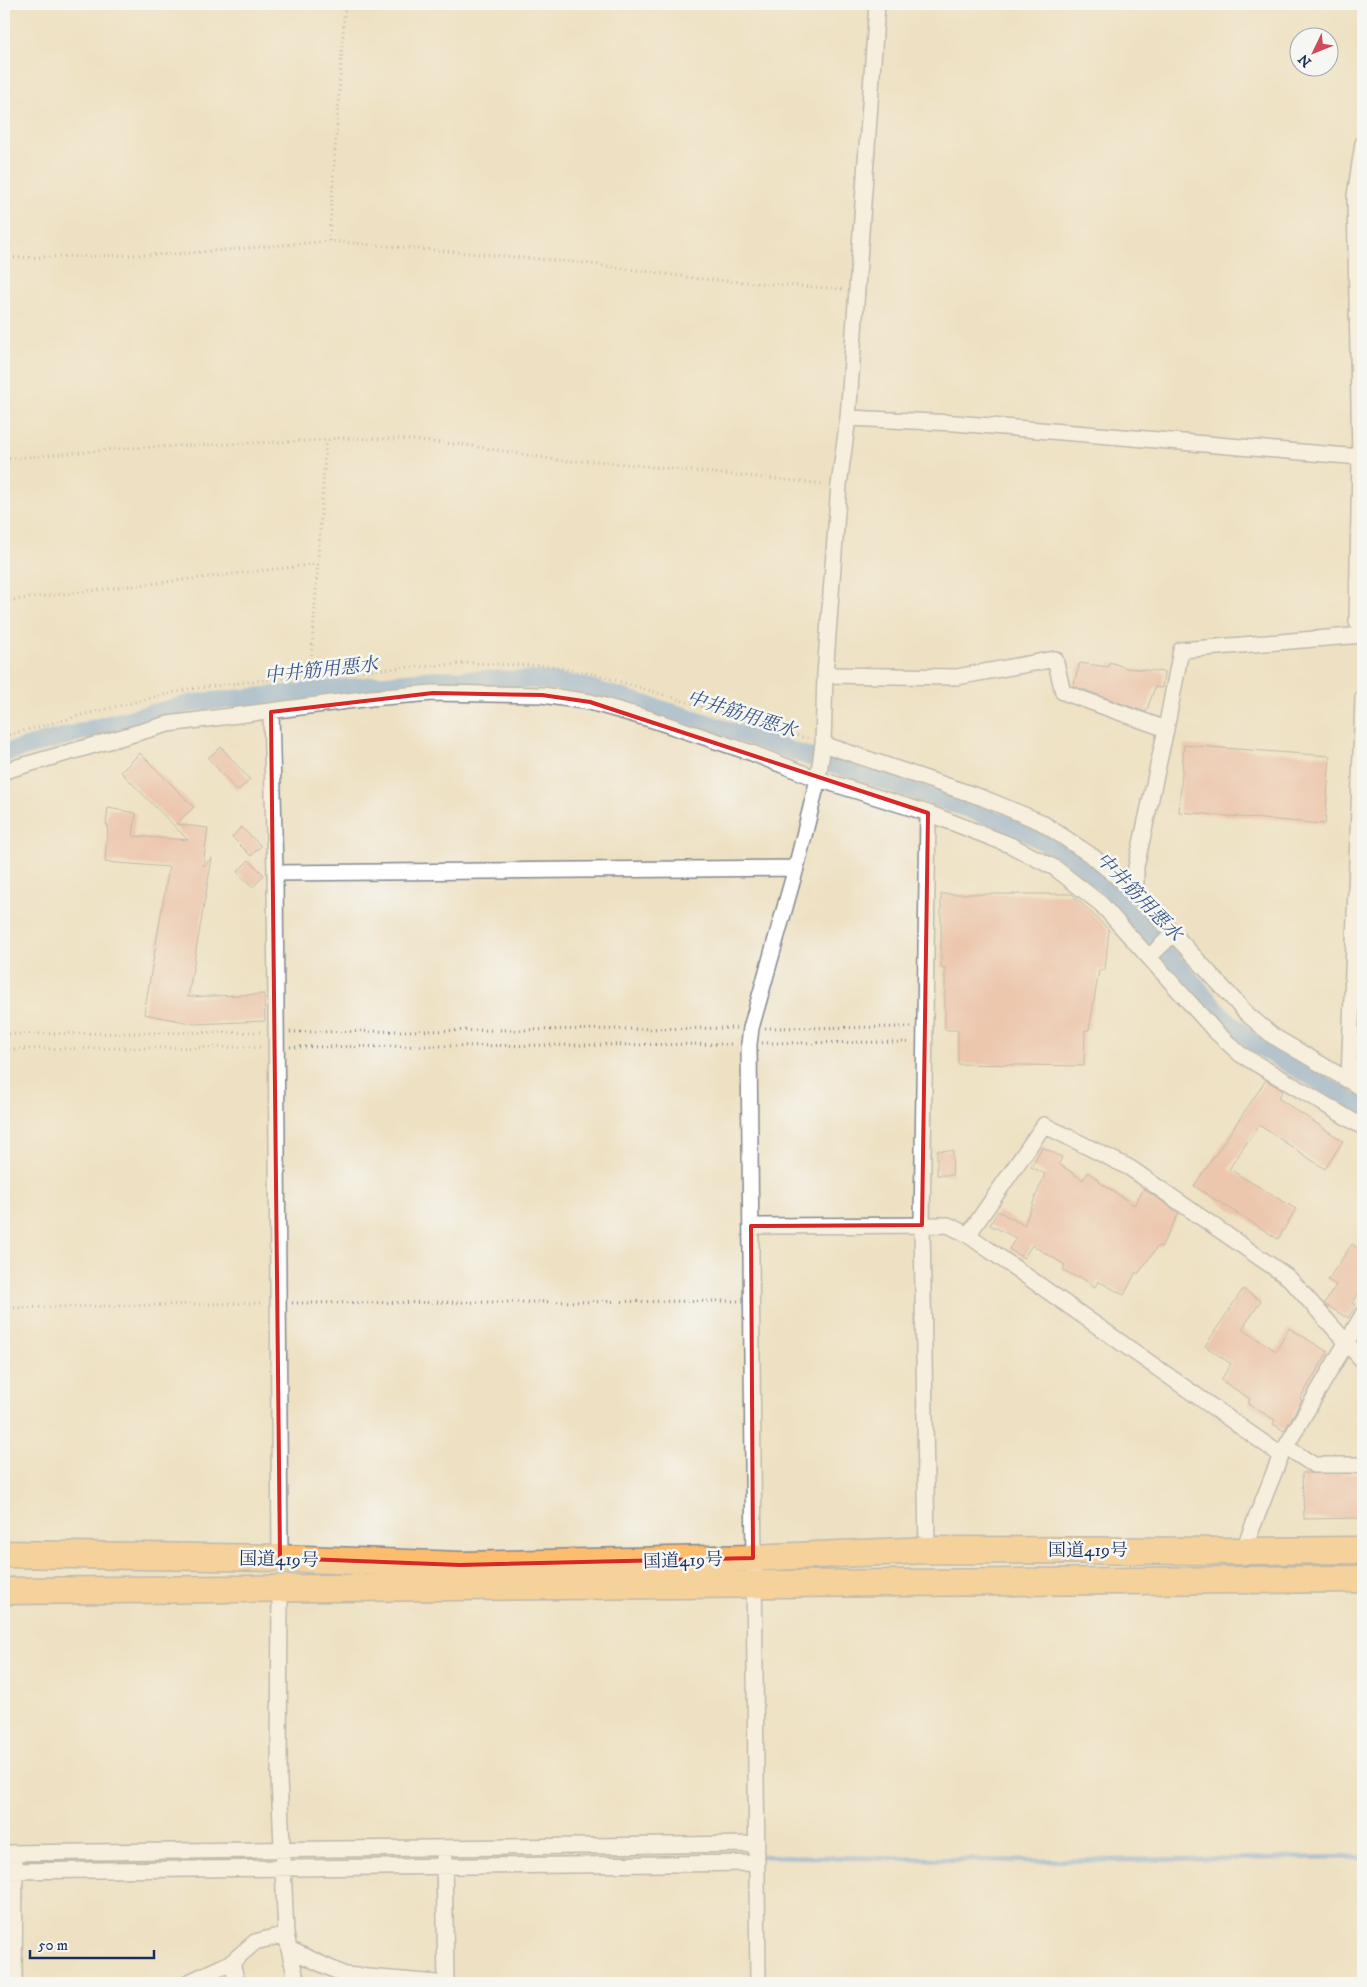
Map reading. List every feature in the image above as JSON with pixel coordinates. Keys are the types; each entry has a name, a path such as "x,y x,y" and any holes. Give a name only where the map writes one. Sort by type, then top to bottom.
{"highway":[{"name":"国道419号","path":"4,1554 280,1558 460,1565 753,1558 927,1550 1363,1550"},
{"name":"国道419号","path":"4,1591 1363,1579"}],"street":[{"path":"758,1983 750,1036 796,868 818,779 823,744 825,675 838,485 848,418 878,4"},
{"path":"1136,893 1136,867 1181,650 1363,634 1357,622 1360,458 1356,196 1363,144"},
{"path":"848,418 964,424 1360,458"},
{"path":"825,675 957,676 1055,659 1063,692 1166,729"},
{"path":"4,771 168,724 371,698 433,693 542,696 590,702 650,719 752,753 818,779 928,813 1010,845 1055,868 1101,904 1215,1031 1240,1054 1363,1126"},
{"path":"1349,1080 1360,891 1363,698"},
{"path":"271,712 275,873 280,1558"},
{"path":"823,744 983,798 1041,822 1092,856 1136,893 1247,1014 1266,1031 1363,1089"},
{"path":"927,1550 922,1225 928,813"},
{"path":"275,873 796,868"},
{"path":"1149,957 1173,934"},
{"path":"968,1235 1044,1125 1130,1168 1289,1278 1363,1361"},
{"path":"752,1226 948,1225 968,1235 1283,1451 1314,1465 1363,1465"},
{"path":"1243,1551 1283,1451 1363,1314"},
{"path":"280,1588 279,1779 286,1934 297,1983"},
{"path":"11,1871 283,1860 445,1848 757,1845"},
{"path":"445,1848 446,1983"},
{"path":"14,1983 11,1853 283,1860 444,1867 757,1863"},
{"path":"193,1981 232,1962 255,1942 286,1934"},
{"path":"289,1949 345,1979 437,1983"},
{"path":"232,1962 237,1983"}],"path":[{"path":"330,241 345,4"},
{"path":"4,258 177,254 330,241 584,262 700,279 857,290"},
{"path":"4,459 129,448 337,438 399,439 466,445 564,461 594,462 838,485"},
{"path":"311,665 326,440"},
{"path":"4,601 318,564"},
{"path":"4,1049 276,1039 750,1036 925,1026"},
{"path":"4,1034 276,1039 750,1036 924,1042"},
{"path":"4,1308 279,1303 752,1301"}],"highlighted area":[{"path":"433,693 542,695 590,702 928,813 922,1225 751,1226 753,1558 460,1565 280,1558 271,712"}],"building":[{"path":"1110,662 1127,668 1164,672 1162,688 1155,687 1146,712 1073,686 1080,663 1108,667"},
{"path":"1184,745 1330,756 1325,824 1179,812"},
{"path":"221,747 250,780 237,791 208,758"},
{"path":"140,753 194,807 176,824 208,828 203,866 212,858 188,997 264,994 265,1021 195,1024 144,1014 169,867 105,862 108,808 136,813 133,836 188,840 121,772"},
{"path":"241,827 261,846 251,856 232,837"},
{"path":"249,860 264,875 253,887 237,872"},
{"path":"941,894 1072,894 1109,930 1105,970 1099,970 1089,1030 1085,1030 1084,1066 958,1064 958,1030 945,1030 945,968 941,967"},
{"path":"1266,1080 1283,1091 1278,1098 1343,1141 1325,1169 1259,1125 1229,1169 1296,1209 1278,1239 1194,1186"},
{"path":"1042,1147 1062,1157 1059,1164 1083,1180 1088,1172 1099,1182 1134,1205 1144,1189 1179,1213 1161,1247 1158,1246 1138,1274 1136,1272 1124,1295 1098,1281 1095,1287 1079,1276 1078,1278 1063,1270 1065,1265 1032,1245 1024,1258 1009,1249 1016,1238 990,1225 998,1211 1024,1225 1045,1174 1031,1167"},
{"path":"937,1150 953,1151 952,1175 937,1175"},
{"path":"1352,1244 1363,1251 1363,1286 1353,1303 1356,1305 1348,1318 1324,1304 1336,1285 1328,1280"},
{"path":"1243,1289 1261,1301 1242,1329 1276,1351 1289,1328 1328,1352 1300,1399 1302,1400 1284,1431 1273,1424 1275,1420 1248,1404 1250,1399 1221,1380 1231,1364 1205,1346"},
{"path":"1302,1473 1363,1474 1363,1518 1304,1519"}],"waterway":[{"name":"中井筋用悪水","path":"4,753 193,703 435,679 540,680 579,685 698,720 971,810 1020,829 1066,854 1103,883 1223,1016 1256,1045 1363,1107"},
{"path":"759,1856 1033,1861 1363,1857"}]}
